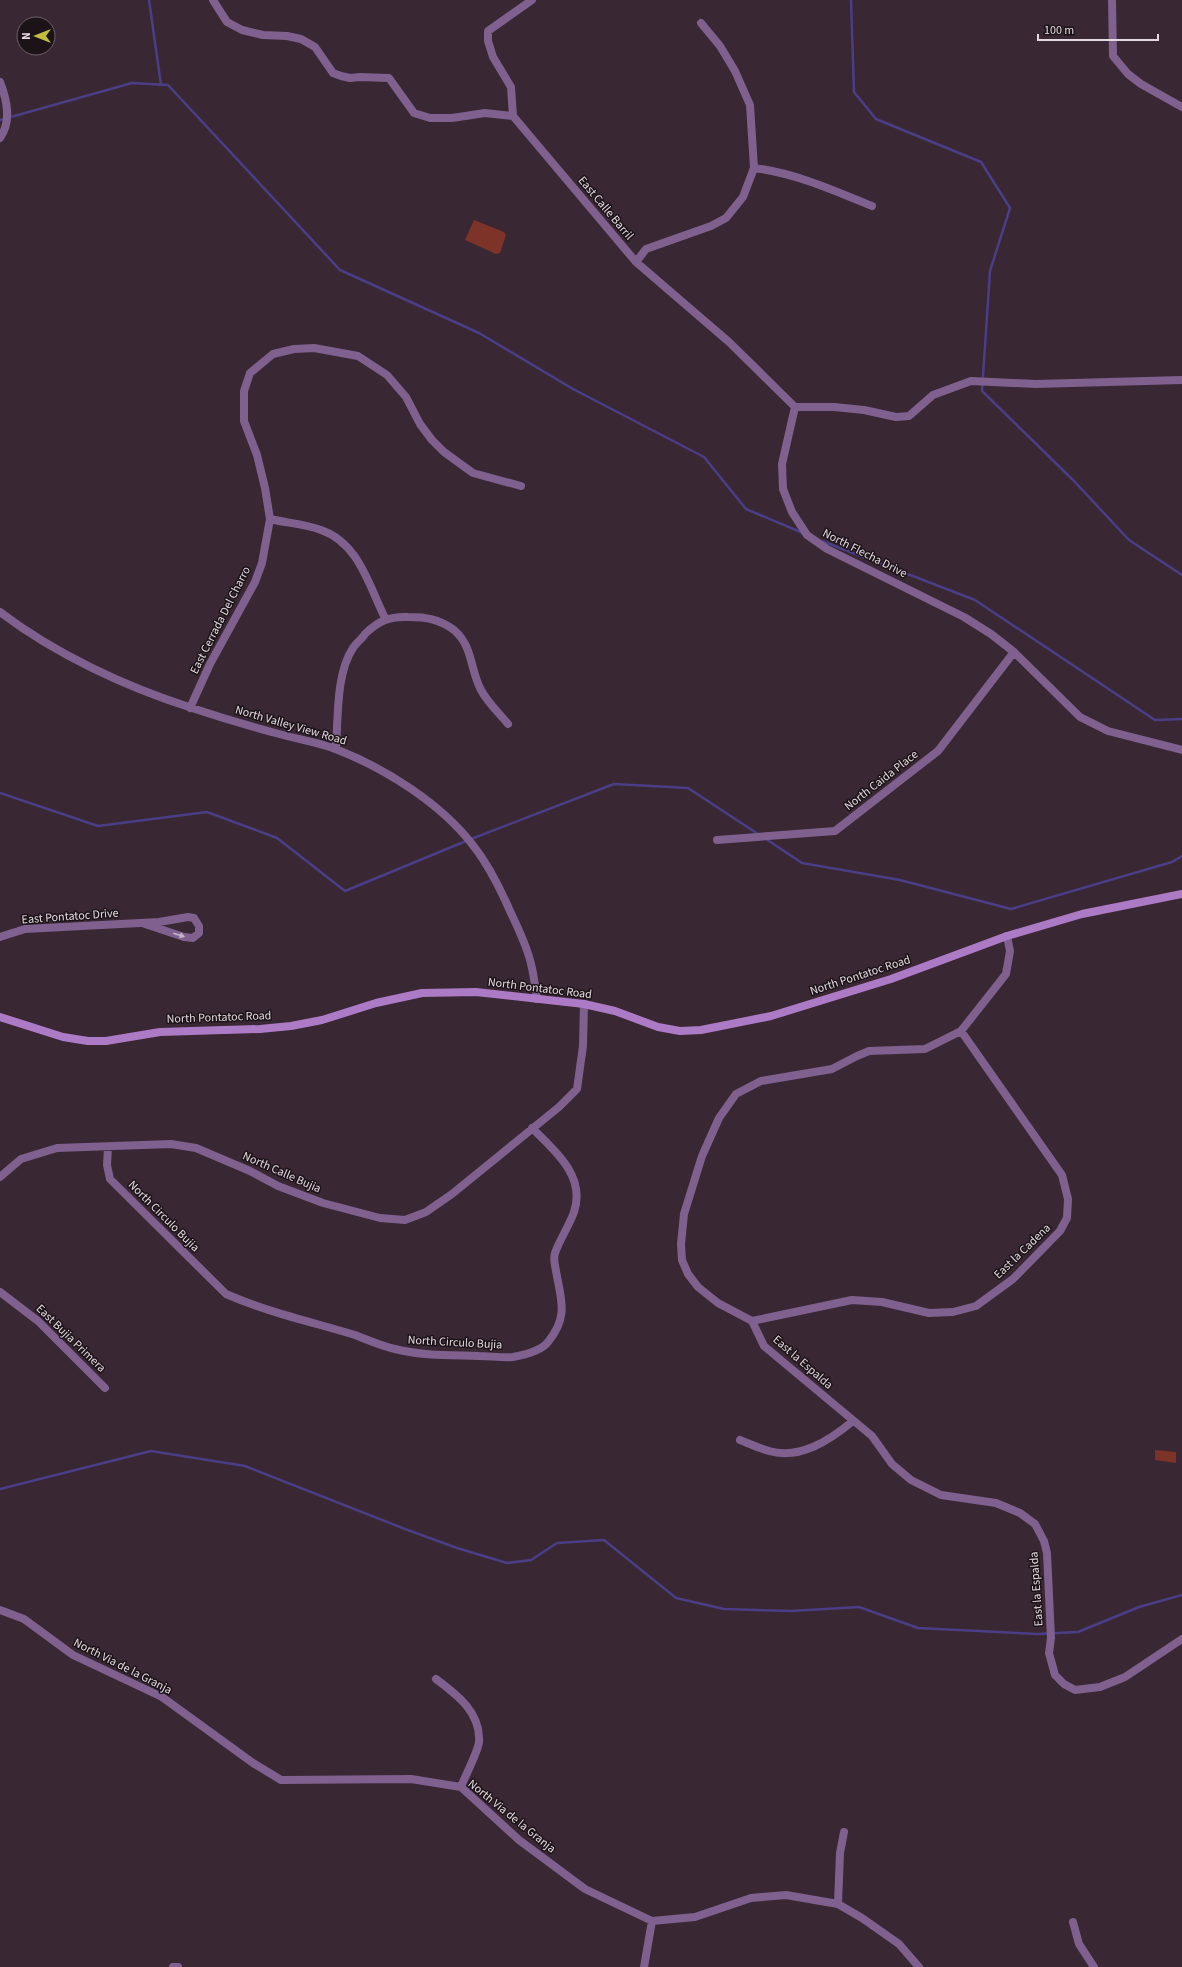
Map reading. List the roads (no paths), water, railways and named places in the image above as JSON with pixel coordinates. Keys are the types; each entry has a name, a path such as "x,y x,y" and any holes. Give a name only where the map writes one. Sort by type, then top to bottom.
{"street":[{"path":"213,0 227,22 242,30 263,35 287,36 301,39 315,47 333,72 341,76 350,78 389,78 414,113 430,118 452,118 485,113 513,116 511,87 493,57 488,42 488,31 532,0"},
{"path":"1112,0 1113,56 1128,74 1141,84 1182,107"},
{"path":"636,262 646,249 711,226 726,218 743,197 754,168 750,105 735,71 720,46 701,23"},
{"path":"0,82 4,93 8,120 4,132 0,138"},
{"name":"East Calle Barril","path":"513,116 636,262 729,342 795,407"},
{"path":"754,168 773,170 803,179 872,206"},
{"path":"385,618 354,554 339,539 321,529 270,519 257,456 244,421 244,391 250,373 273,354 294,349 329,349 358,356 387,375 406,397 420,424 432,440 444,452 473,473 521,486"},
{"path":"795,407 834,407 857,409 896,417 909,416 933,395 971,381 1036,384 1182,380"},
{"name":"North Flecha Drive","path":"795,407 782,464 783,489 792,512 807,535 827,549 964,616 992,634 1014,652 1080,717 1108,731 1182,750"},
{"name":"East Cerrada Del Charro","path":"190,708 210,664 255,582 262,563 270,519"},
{"name":"North Valley View Road","path":"0,612 14,623 91,668 140,690 190,708 256,728 336,749 387,774 413,791 452,822 472,844 498,885 519,930 531,963 537,999"},
{"path":"336,749 340,696 344,670 353,648 369,631 385,618 423,616 444,624 454,631 470,653 475,675 481,690 508,724"},
{"name":"North Caida Place","path":"717,840 835,831 938,751 1014,652"},
{"name":"North Pontatoc Road","path":"0,1017 63,1037 88,1041 106,1041 160,1032 260,1029 291,1026 322,1020 377,1002 422,993 476,992 584,1004 614,1011 670,1030 680,1031 720,1027 772,1016 890,979 1007,936 1082,914 1182,894"},
{"name":"East Pontatoc Drive","path":"0,937 25,929 142,924 188,917 194,918 199,926 199,933 193,938 184,937 142,924"},
{"path":"752,1321 718,1303 698,1287 688,1274 682,1260 681,1244 684,1214 702,1156 719,1118 736,1094 761,1081 832,1069 869,1052 924,1049 961,1031 1006,974 1010,951 1007,936"},
{"name":"North Calle Bujia","path":"0,1177 21,1159 57,1148 171,1144 196,1148 250,1171 278,1186 323,1203 380,1218 405,1220 426,1212 452,1194 559,1107 578,1089 583,1046 584,1004"},
{"name":"East la Cadena","path":"752,1321 852,1300 882,1302 929,1313 953,1312 976,1306 1013,1279 1060,1231 1067,1218 1068,1199 1062,1175 961,1031"},
{"name":"North Circulo Bujia","path":"108,1147 107,1165 110,1179 226,1294 246,1303 355,1335 394,1349 415,1353 443,1355 512,1357 530,1353 548,1343 560,1324 563,1312 562,1297 554,1257 562,1235 574,1211 577,1191 573,1174 566,1164 532,1128"},
{"name":"East Bujia Primera","path":"0,1292 38,1321 105,1388"},
{"name":"East la Espalda","path":"752,1321 764,1346 872,1436 892,1464 911,1480 941,1495 996,1503 1011,1508 1035,1524 1044,1541 1048,1553 1051,1638 1049,1653 1055,1675 1064,1684 1075,1690 1100,1687 1125,1677 1182,1640"},
{"path":"740,1440 771,1452 798,1452 834,1437 853,1421"},
{"name":"North Via de la Granja","path":"0,1610 24,1619 74,1655 162,1697 253,1763 281,1780 411,1779 461,1787 519,1840 585,1889 652,1921"},
{"path":"436,1679 461,1697 476,1719 479,1742 461,1787"},
{"path":"838,1904 840,1853 844,1832"},
{"path":"644,1967 652,1921 695,1917 751,1898 786,1895 838,1904 862,1918 899,1944 919,1967"},
{"path":"1073,1922 1079,1944 1094,1967"},
{"path":"173,1967 178,1967"}],"waterway":[{"path":"149,0 161,85"},
{"path":"851,0 854,92 876,119 981,162 1010,208 990,271 982,391 1073,480 1129,540 1182,575"},
{"path":"0,120 132,83 168,85 340,270 479,333 573,389 704,457 746,509 803,533"},
{"path":"822,541 975,600 1155,720 1182,719"},
{"path":"471,839 614,784 688,788 758,834"},
{"path":"0,793 98,826 207,812 277,838 345,891 466,841"},
{"path":"766,839 802,863 900,880 1011,909 1172,862 1182,856"},
{"path":"0,1489 151,1451 245,1466 405,1529 457,1548 507,1563 531,1560 557,1543 604,1540 676,1598 724,1609 791,1611 859,1607 918,1628 1037,1634 1078,1632 1139,1607 1182,1595"}]}
